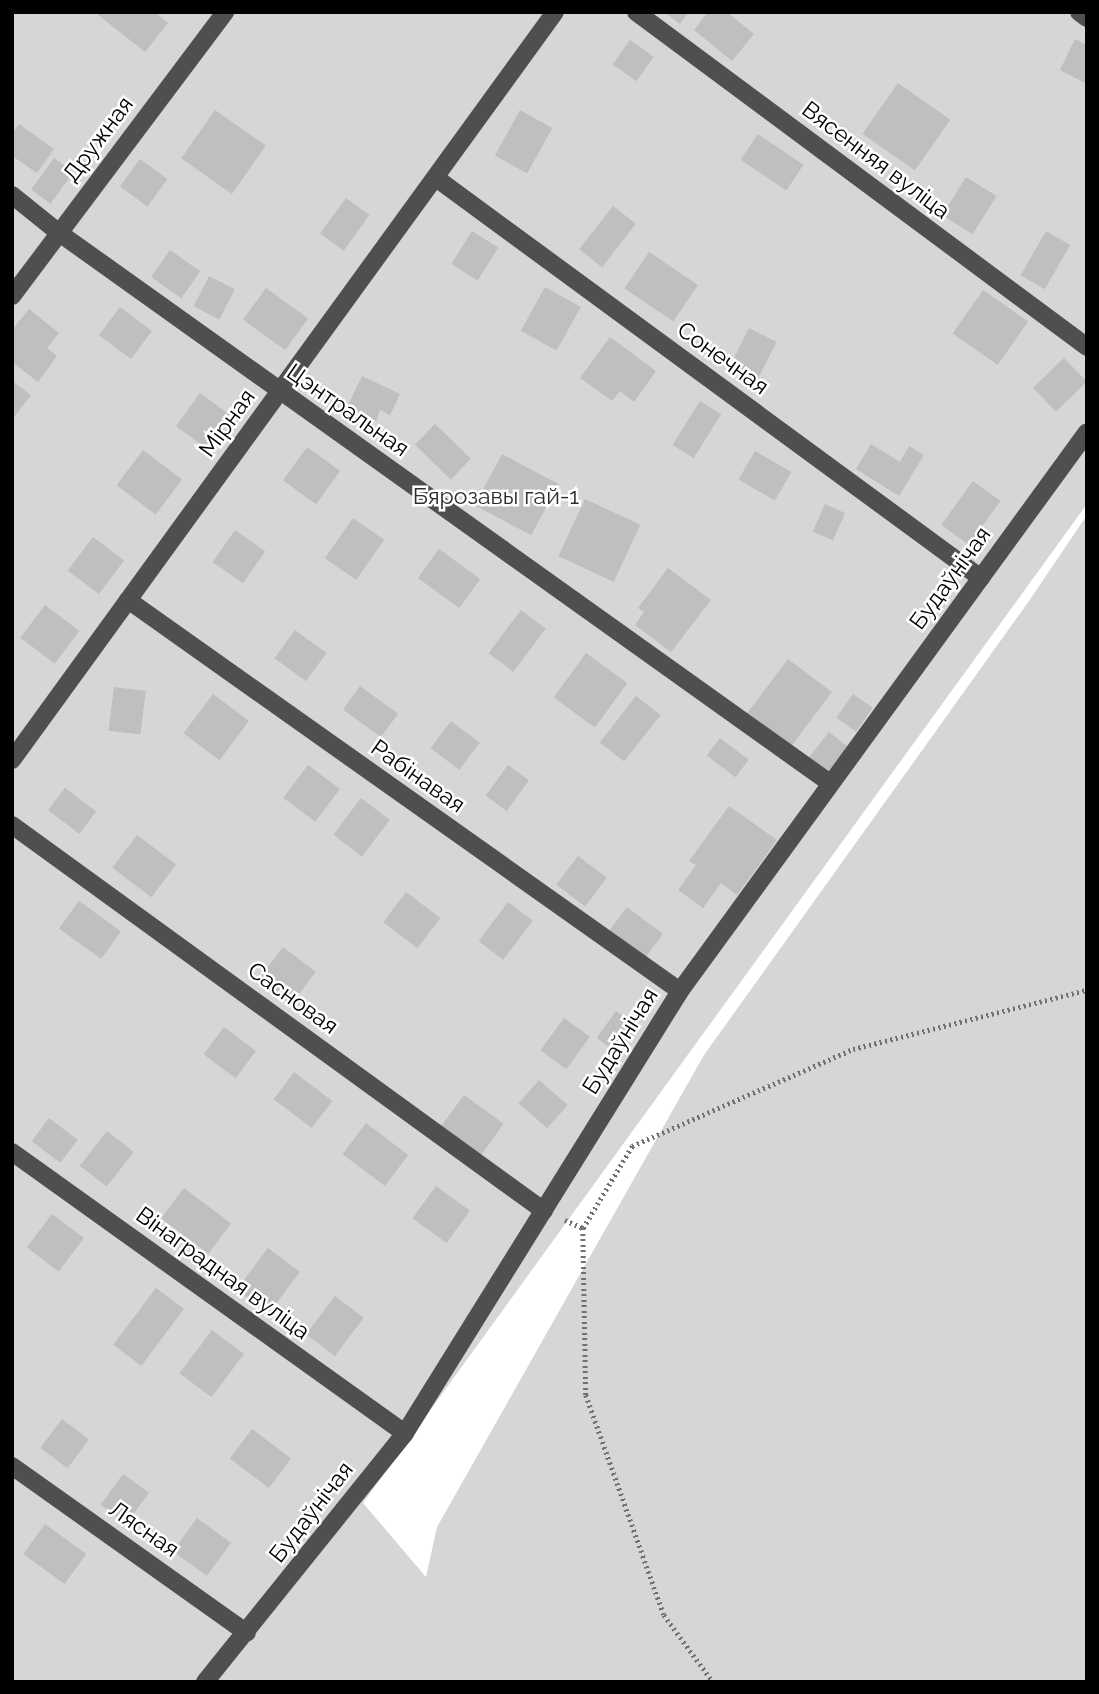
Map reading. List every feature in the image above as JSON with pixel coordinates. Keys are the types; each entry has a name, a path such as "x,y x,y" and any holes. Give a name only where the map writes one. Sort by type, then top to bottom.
{"street":[{"name":"Мірная","path":"12,760 555,12"},
{"name":"Вясенняя вуліца","path":"636,12 1087,348"},
{"path":"1079,12 1087,18"},
{"name":"Дружная","path":"12,296 219,14"},
{"name":"Сонечная","path":"436,178 981,578"},
{"name":"Цэнтральная","path":"12,195 58,232 280,392 830,783"},
{"name":"Будаўнічая","path":"205,1682 405,1433 680,991 1087,432"},
{"name":"Рабінавая","path":"128,600 680,991"},
{"name":"Сасновая","path":"12,825 544,1211"},
{"name":"Вінаградная вуліца","path":"12,1152 405,1433"},
{"name":"Лясная","path":"12,1466 247,1633"}],"path":[{"path":"713,1682 664,1615 586,1395 583,1228 632,1146 853,1049 1087,990"},
{"path":"544,1211 583,1228"}],"green space":[{"name":"Бярозавы гай-1","path":"12,12 1087,12 1087,504 363,1503 426,1577 437,1527 704,1055 1029,601 1087,515 1087,1682 12,1682"}],"building":[{"path":"100,12 155,12 168,23 145,52 98,15"},
{"path":"664,12 689,12 680,24"},
{"path":"708,12 727,12 754,34 732,61 694,30"},
{"path":"1075,39 1087,45 1085,83 1060,70"},
{"path":"630,40 654,57 637,81 613,65"},
{"path":"898,83 950,120 915,170 862,134"},
{"path":"215,110 266,146 232,194 181,158"},
{"path":"520,110 552,128 527,173 495,155"},
{"path":"19,124 54,149 37,173 12,156 12,134"},
{"path":"758,134 804,165 786,190 741,160"},
{"path":"54,158 73,172 50,204 31,190"},
{"path":"140,159 168,179 148,206 120,187"},
{"path":"966,177 997,196 973,234 942,215"},
{"path":"346,198 369,215 344,251 320,234"},
{"path":"613,206 636,224 602,267 579,249"},
{"path":"472,231 498,247 478,281 451,264"},
{"path":"1046,231 1070,245 1045,289 1020,275"},
{"path":"170,250 200,271 181,298 151,277"},
{"path":"649,252 698,285 673,321 624,288"},
{"path":"209,276 235,289 219,319 194,306"},
{"path":"545,287 581,307 557,351 521,331"},
{"path":"266,288 308,319 285,350 243,320"},
{"path":"983,290 1028,322 998,365 953,333"},
{"path":"120,307 152,331 131,359 99,335"},
{"path":"29,309 59,333 47,348 57,356 38,382 12,362 12,330"},
{"path":"749,328 777,342 758,379 730,365"},
{"path":"610,337 656,371 634,402 620,391 612,401 580,378"},
{"path":"1064,358 1087,382 1056,412 1033,388"},
{"path":"362,376 400,394 390,415 380,410 376,421 347,407"},
{"path":"12,381 31,395 12,420"},
{"path":"200,393 229,414 205,447 176,426"},
{"path":"700,401 721,414 694,458 672,445"},
{"path":"435,424 471,459 451,480 415,445"},
{"path":"871,444 900,462 909,446 924,455 899,496 856,469"},
{"path":"307,447 340,471 316,504 283,480"},
{"path":"143,450 182,479 156,515 117,485"},
{"path":"755,451 791,472 775,501 738,480"},
{"path":"502,454 559,484 531,535 475,505"},
{"path":"973,481 1001,501 969,545 941,525"},
{"path":"585,499 640,525 614,582 558,556"},
{"path":"825,504 845,513 833,540 813,531"},
{"path":"353,518 384,540 356,580 325,558"},
{"path":"235,530 265,551 243,583 213,562"},
{"path":"93,537 124,560 99,594 68,571"},
{"path":"439,549 480,579 459,608 418,578"},
{"path":"668,568 711,600 671,652 635,625 644,612 638,608"},
{"path":"45,605 79,631 55,664 20,638"},
{"path":"521,610 546,629 513,672 489,653"},
{"path":"295,630 327,653 306,681 274,658"},
{"path":"586,653 627,683 595,727 554,697"},
{"path":"788,659 832,692 791,746 747,713"},
{"path":"360,686 398,714 381,737 343,709"},
{"path":"114,687 146,691 140,735 109,731"},
{"path":"213,694 249,721 219,760 184,733"},
{"path":"853,694 873,708 856,732 836,718"},
{"path":"636,696 660,715 624,762 600,742"},
{"path":"451,721 480,743 459,770 431,748"},
{"path":"829,732 848,747 828,773 809,758"},
{"path":"720,738 749,760 736,777 707,756"},
{"path":"308,765 340,789 315,822 283,798"},
{"path":"508,765 529,780 507,811 486,796"},
{"path":"65,788 96,811 79,834 48,810"},
{"path":"361,798 390,820 362,856 333,835"},
{"path":"729,806 777,840 737,895 721,883 703,908 678,890 696,865 689,861"},
{"path":"137,835 176,864 151,897 112,868"},
{"path":"578,856 607,878 585,906 556,885"},
{"path":"406,892 440,918 417,948 383,922"},
{"path":"79,901 121,932 101,959 59,929"},
{"path":"508,902 533,921 503,960 479,941"},
{"path":"627,907 663,934 644,959 608,932"},
{"path":"283,947 316,972 291,1004 258,980"},
{"path":"616,1011 637,1026 618,1053 597,1038"},
{"path":"564,1018 590,1037 566,1069 540,1050"},
{"path":"224,1027 256,1051 235,1078 204,1054"},
{"path":"294,1072 332,1101 312,1128 274,1099"},
{"path":"539,1080 568,1105 547,1128 519,1103"},
{"path":"464,1095 504,1124 481,1155 441,1127"},
{"path":"49,1118 78,1140 60,1163 32,1141"},
{"path":"366,1123 408,1155 385,1186 343,1154"},
{"path":"107,1131 134,1152 107,1187 80,1166"},
{"path":"436,1186 470,1211 446,1243 412,1218"},
{"path":"184,1188 231,1224 208,1254 161,1218"},
{"path":"52,1214 84,1238 59,1272 27,1248"},
{"path":"268,1248 300,1272 269,1314 237,1290"},
{"path":"156,1288 184,1309 141,1366 113,1345"},
{"path":"335,1296 364,1318 335,1356 306,1334"},
{"path":"212,1330 244,1354 211,1397 180,1373"},
{"path":"62,1419 89,1439 67,1468 40,1448"},
{"path":"252,1429 291,1458 269,1488 230,1459"},
{"path":"123,1474 149,1493 127,1524 101,1505"},
{"path":"197,1518 231,1543 207,1576 173,1551"},
{"path":"45,1524 86,1554 65,1584 23,1554"}]}
